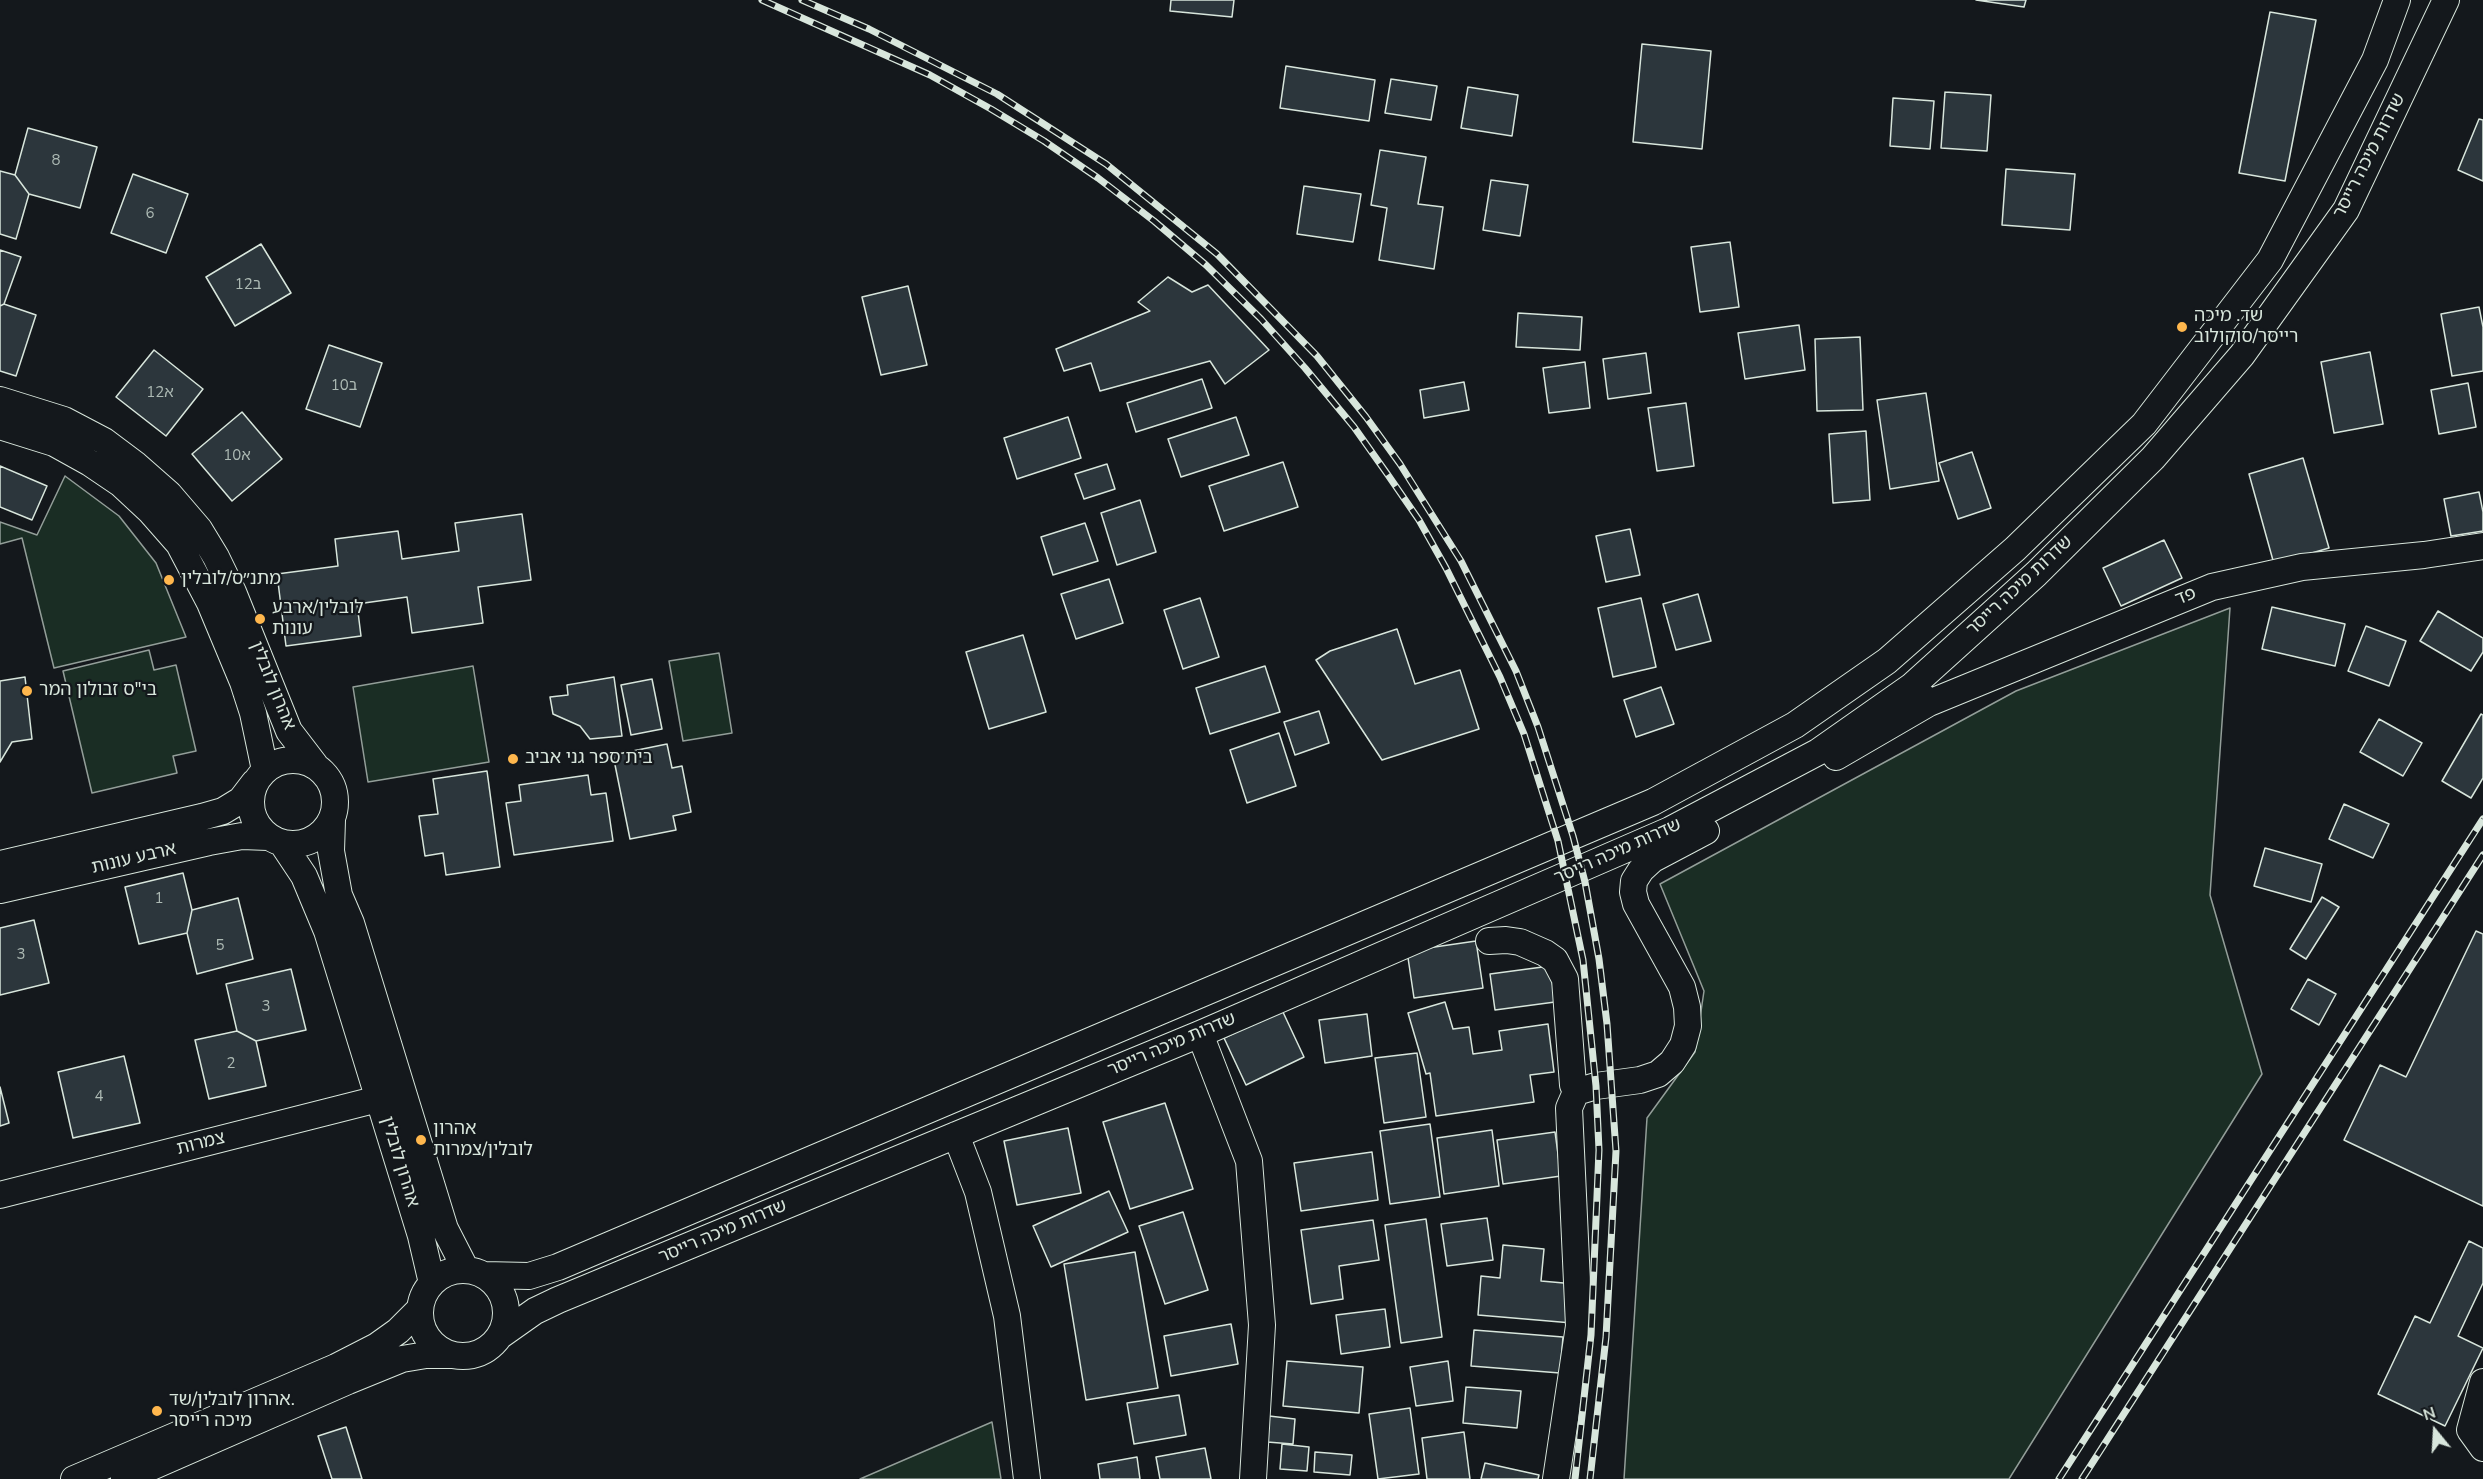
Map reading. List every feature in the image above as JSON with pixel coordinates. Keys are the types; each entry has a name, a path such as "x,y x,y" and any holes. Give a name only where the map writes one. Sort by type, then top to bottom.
{"street":[{"name":"שדרות מיכה רייסר","path":"475,1273 529,1276 558,1267 1653,802 1794,725 1887,662 2015,549 2144,424 2270,260 2375,60 2397,0"},
{"name":"שדרות מיכה רייסר","path":"501,1335 535,1311 558,1300 1200,1034 1670,831 1921,694 2036,573 2153,458 2242,355 2346,210 2446,0"},
{"name":"אהרון לובלין","path":"0,400 64,420 104,441 169,494 199,530 216,557 233,592 289,731 315,765"},
{"name":"אהרון לובלין","path":"0,426 54,443 90,463 120,484 179,544 210,603 243,681 253,713 260,776"},
{"name":"פד","path":"1921,694 2212,587 2302,567 2424,555 2483,546"},
{"path":"1556,1479 1579,1326 1569,1108 1576,1092 1596,1086 1640,1080 1658,1074 1672,1062 1683,1046 1688,1026 1687,1007 1682,987 1636,904 1633,892 1634,881 1641,870 1653,860 1720,823 1921,694"},
{"path":"289,759 303,760 315,765 325,773 334,790 335,808 332,820 316,837 294,844 275,840 260,829 251,807 260,776 276,762 289,759"},
{"name":"ארבע עונות","path":"0,864 223,811 241,800 260,776"},
{"name":"אהרון לובלין","path":"332,820 331,851 339,895 351,923 432,1283"},
{"name":"ארבע עונות","path":"0,890 209,842 242,836 275,840"},
{"name":"אהרון לובלין","path":"275,840 304,876 445,1229 475,1273"},
{"path":"1489,941 1520,942 1555,960 1565,979 1572,1085 1576,1092"},
{"path":"1200,1034 1249,1161 1262,1325 1253,1479"},
{"name":"צמרות","path":"0,1195 391,1096"},
{"path":"956,1135 978,1192 1007,1316 1027,1479"},
{"path":"124,1479 402,1359 426,1355 466,1356 480,1353 501,1335 506,1322 507,1308 503,1295 495,1283 475,1273 454,1271 432,1283 424,1295 420,1309 424,1333 436,1347 453,1355"},
{"path":"74,1479 336,1367 376,1346 398,1331 420,1309"},
{"path":"2477,1439 2483,1382"}],"green space":[{"path":"65,476 119,516 156,563 186,637 54,668 22,538 0,544 0,522 37,535"},
{"path":"2230,608 2210,895 2262,1074 2009,1479 1624,1479 1647,1118 1695,1052 1704,991 1660,884 2016,691"},
{"path":"149,650 154,670 176,665 196,751 173,756 177,773 92,793 63,671"},
{"path":"719,653 732,733 683,741 669,661"},
{"path":"473,666 489,762 368,782 353,687"},
{"path":"992,1422 1001,1479 860,1479"}],"building":[{"path":"1171,0 1234,0 1232,17 1170,11"},
{"path":"1976,0 2026,0 2024,7"},
{"path":"2270,12 2316,20 2285,181 2239,173"},
{"path":"1642,44 1711,51 1702,149 1633,142"},
{"path":"1286,66 1375,80 1369,121 1280,108"},
{"path":"1391,79 1437,86 1431,120 1385,113"},
{"path":"1468,87 1518,95 1512,136 1461,128"},
{"path":"1945,92 1991,95 1987,151 1941,148"},
{"path":"1893,98 1934,101 1930,149 1890,146"},
{"path":"2479,119 2483,120 2483,181 2458,170"},
{"path":"28,128 97,147 80,208 29,194 15,175"},
{"path":"1380,150 1426,157 1418,204 1443,207 1434,269 1379,260 1387,208 1371,205"},
{"path":"2006,169 2075,174 2070,230 2002,225"},
{"path":"0,171 15,175 29,194 16,239 0,234"},
{"path":"133,174 188,194 166,253 111,233"},
{"path":"1491,180 1528,185 1520,236 1483,230"},
{"path":"1304,186 1361,194 1353,242 1297,234"},
{"path":"1730,242 1739,307 1700,312 1691,247"},
{"path":"261,244 291,293 235,326 206,277"},
{"path":"0,250 21,257 4,304 0,306"},
{"path":"1168,277 1192,292 1208,285 1269,350 1225,384 1210,361 1100,391 1091,363 1064,371 1056,349 1150,311 1138,302"},
{"path":"908,286 927,365 881,375 862,297"},
{"path":"4,304 36,315 16,376 0,371 0,306"},
{"path":"2479,307 2483,327 2483,371 2452,376 2441,314"},
{"path":"1518,313 1582,317 1580,350 1516,347"},
{"path":"1799,325 1805,370 1745,379 1738,333"},
{"path":"1860,337 1863,410 1817,411 1815,339"},
{"path":"329,345 382,363 360,427 306,409"},
{"path":"154,350 203,389 166,436 116,397"},
{"path":"2370,352 2383,424 2334,433 2321,362"},
{"path":"1646,353 1651,393 1608,399 1603,359"},
{"path":"1585,362 1590,408 1549,413 1543,368"},
{"path":"1202,379 1212,408 1136,432 1127,403"},
{"path":"1464,382 1469,410 1424,418 1420,390"},
{"path":"2468,383 2476,427 2439,434 2431,390"},
{"path":"1926,393 1939,481 1890,489 1877,400"},
{"path":"1686,403 1694,466 1657,471 1648,408"},
{"path":"242,412 282,459 232,501 192,454"},
{"path":"1068,417 1081,458 1017,479 1004,438"},
{"path":"1236,417 1249,455 1181,477 1168,439"},
{"path":"1866,431 1870,500 1833,503 1829,434"},
{"path":"1972,452 1991,508 1958,519 1939,463"},
{"path":"2303,458 2329,548 2274,564 2249,474"},
{"path":"1283,462 1298,507 1224,531 1209,486"},
{"path":"1107,464 1115,489 1084,499 1075,474"},
{"path":"0,466 47,486 32,520 0,507"},
{"path":"2479,492 2483,512 2483,531 2451,536 2444,499"},
{"path":"1140,500 1156,552 1117,565 1101,513"},
{"path":"522,514 531,580 478,587 483,623 412,633 407,597 357,604 361,636 286,646 277,574 338,566 335,539 398,531 402,559 459,551 455,523"},
{"path":"1085,523 1098,561 1053,575 1041,537"},
{"path":"1630,529 1640,575 1606,582 1596,536"},
{"path":"2164,540 2182,578 2121,606 2103,568"},
{"path":"1109,579 1123,623 1076,639 1061,594"},
{"path":"1698,594 1711,641 1676,650 1663,604"},
{"path":"1200,598 1219,657 1183,669 1164,610"},
{"path":"1641,598 1656,667 1613,677 1598,608"},
{"path":"2272,607 2345,624 2335,666 2262,649"},
{"path":"2438,611 2483,638 2483,652 2471,671 2420,641"},
{"path":"2366,626 2406,641 2389,686 2348,671"},
{"path":"1397,629 1415,684 1460,670 1479,729 1382,760 1316,660 1330,651"},
{"path":"1023,635 1046,712 989,729 966,652"},
{"path":"1265,666 1280,712 1210,734 1196,688"},
{"path":"25,677 32,739 12,742 0,762 0,681"},
{"path":"614,677 622,736 590,739 580,726 553,714 550,697 568,695 567,685"},
{"path":"652,679 662,729 631,735 621,685"},
{"path":"1661,687 1674,724 1636,737 1624,700"},
{"path":"1319,711 1329,743 1295,755 1284,722"},
{"path":"2481,714 2483,715 2483,778 2471,798 2442,781"},
{"path":"2379,719 2422,743 2403,776 2360,752"},
{"path":"1279,733 1296,786 1247,803 1230,750"},
{"path":"667,744 672,768 682,766 691,812 673,816 676,830 630,839 613,755"},
{"path":"487,771 500,867 446,875 443,853 425,856 419,816 438,814 433,779"},
{"path":"588,775 591,795 606,793 613,841 514,855 506,803 521,801 519,785"},
{"path":"2344,804 2389,824 2373,858 2329,839"},
{"path":"2265,848 2322,864 2311,902 2254,886"},
{"path":"183,873 192,910 187,933 139,944 125,887"},
{"path":"2322,897 2339,907 2306,959 2290,949"},
{"path":"238,898 253,959 197,974 187,933 192,910"},
{"path":"34,920 49,983 0,995 0,928"},
{"path":"2476,931 2483,934 2483,1206 2344,1140 2380,1065 2406,1077"},
{"path":"1476,941 1483,988 1414,998 1407,951"},
{"path":"1550,966 1555,1002 1495,1010 1490,974"},
{"path":"291,969 306,1030 256,1041 237,1031 226,984"},
{"path":"2308,979 2336,994 2319,1025 2291,1009"},
{"path":"1445,1002 1453,1029 1469,1027 1473,1054 1502,1050 1499,1031 1548,1024 1554,1072 1530,1075 1534,1102 1436,1116 1430,1073 1426,1074 1408,1013"},
{"path":"1282,1010 1304,1057 1246,1085 1224,1038"},
{"path":"1367,1014 1372,1056 1325,1063 1319,1020"},
{"path":"237,1031 256,1041 266,1086 209,1099 195,1040"},
{"path":"1417,1053 1426,1117 1384,1123 1375,1058"},
{"path":"124,1056 140,1123 73,1138 58,1072"},
{"path":"0,1087 9,1123 0,1126"},
{"path":"1165,1103 1193,1189 1130,1209 1103,1122"},
{"path":"1430,1124 1440,1197 1390,1204 1380,1131"},
{"path":"1068,1128 1081,1193 1017,1205 1004,1141"},
{"path":"1492,1130 1499,1186 1444,1194 1437,1138"},
{"path":"1555,1132 1561,1176 1503,1184 1497,1140"},
{"path":"1372,1152 1378,1200 1301,1211 1294,1163"},
{"path":"1109,1191 1128,1232 1051,1267 1033,1226"},
{"path":"1183,1212 1208,1290 1165,1304 1139,1226"},
{"path":"1487,1218 1493,1260 1447,1266 1441,1224"},
{"path":"1426,1219 1442,1337 1401,1343 1385,1225"},
{"path":"1373,1220 1379,1260 1339,1266 1343,1299 1311,1304 1301,1230"},
{"path":"2469,1241 2483,1248 2483,1283 2458,1336 2483,1348 2445,1426 2378,1394 2415,1316 2430,1323"},
{"path":"1503,1245 1544,1249 1541,1281 1575,1284 1572,1323 1478,1315 1481,1276 1500,1278"},
{"path":"1135,1252 1158,1388 1086,1400 1064,1264"},
{"path":"1385,1309 1390,1347 1341,1354 1336,1315"},
{"path":"1231,1324 1238,1364 1171,1376 1164,1336"},
{"path":"1474,1330 1563,1337 1560,1373 1471,1366"},
{"path":"1287,1361 1363,1367 1359,1413 1283,1406"},
{"path":"1448,1361 1453,1401 1416,1406 1410,1367"},
{"path":"1466,1387 1521,1391 1517,1428 1463,1423"},
{"path":"1179,1395 1186,1435 1134,1444 1127,1403"},
{"path":"1410,1408 1419,1474 1378,1479 1369,1414"},
{"path":"1269,1416 1295,1419 1293,1444 1267,1442"},
{"path":"346,1427 362,1479 332,1479 318,1436"},
{"path":"1464,1432 1470,1479 1427,1479 1422,1438"},
{"path":"1282,1444 1309,1447 1307,1471 1280,1469"},
{"path":"1205,1448 1211,1479 1160,1479 1156,1457"},
{"path":"1315,1452 1352,1455 1350,1475 1314,1472"},
{"path":"1137,1457 1140,1479 1100,1479 1098,1464"},
{"path":"1485,1463 1539,1475 1538,1479 1481,1479"}],"railway":[{"path":"762,0 930,75 991,109 1044,141 1098,178 1154,221 1206,265 1261,319 1305,368 1354,427 1388,475 1419,520 1446,568 1500,677 1524,734 1558,841 1583,960 1596,1086 1599,1150 1591,1335 1575,1479"},
{"path":"802,0 869,29 997,94 1106,164 1217,254 1317,356 1366,417 1400,464 1461,561 1516,671 1538,727 1573,836 1585,882 1599,959 1607,1024 1616,1151 1606,1337 1590,1479"},
{"path":"2059,1479 2483,819"},
{"path":"2082,1479 2483,855"}],"place":[{"name":"שד. מיכה רייסר/סוקולוב","path":"2182,327"},
{"name":"מתנ״ס/לובלין","path":"169,580"},
{"name":"לובלין/ארבע עונות","path":"260,619"},
{"name":"בי\"ס זבולון המר","path":"27,691"},
{"name":"בית ספר גני אביב","path":"513,759"},
{"name":"אהרון לובלין/צמרות","path":"421,1140"},
{"name":"אהרון לובלין/שד. מיכה רייסר","path":"157,1411"}]}
